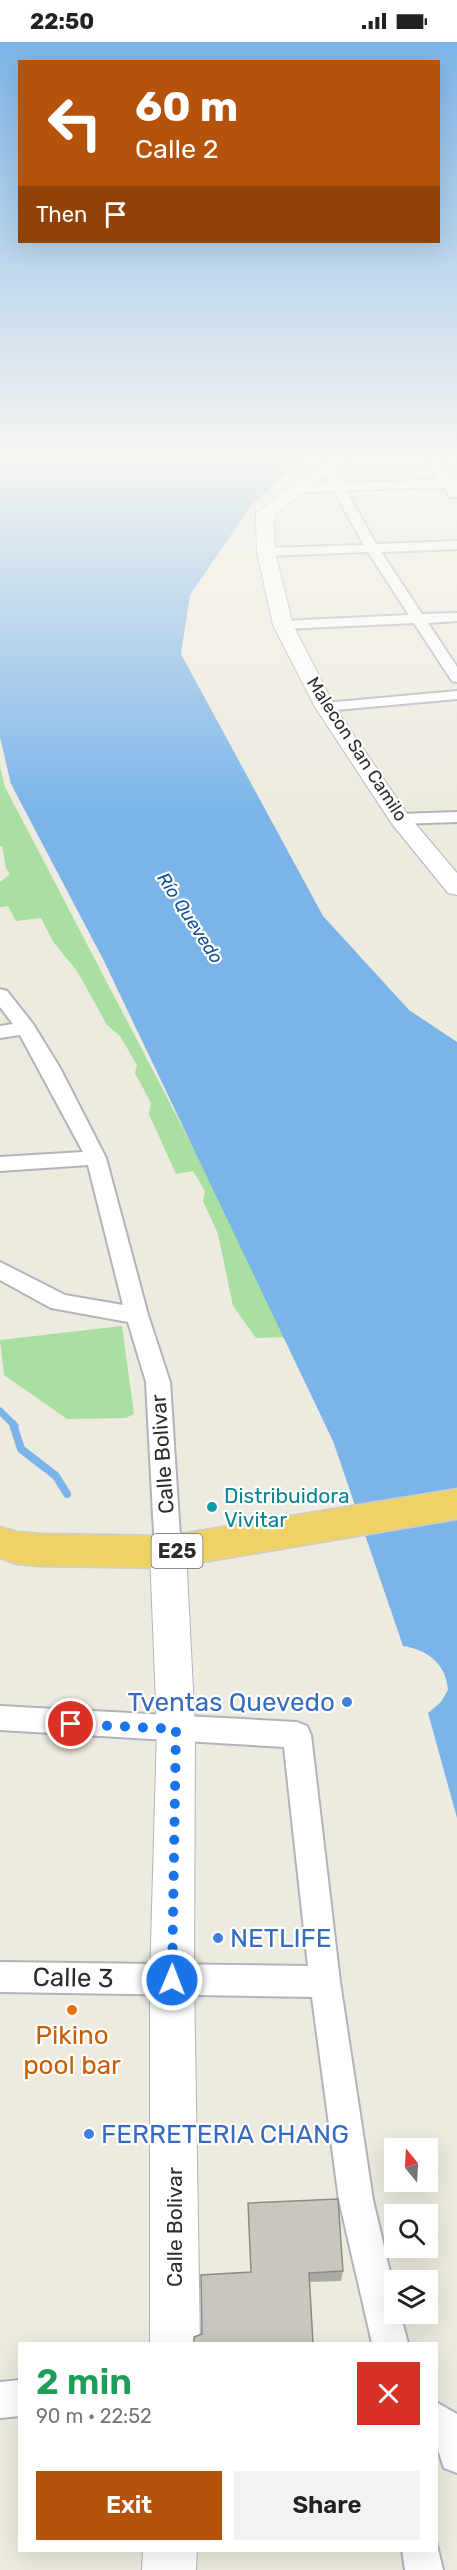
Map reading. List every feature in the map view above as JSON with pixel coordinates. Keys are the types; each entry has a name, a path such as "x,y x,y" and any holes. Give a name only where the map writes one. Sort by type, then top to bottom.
{"highway":[{"name":"E25","path":"0,1542 17,1548 168,1552 457,1504"},
{"name":"E25","path":"0,1564 66,1550"}],"main road":[{"name":"Malecon San Camilo","path":"272,577 283,625 325,707 400,819 457,888"},
{"name":"Calle Bolivar","path":"168,1552 176,1729 172,1980 175,2342"},
{"path":"169,2570 170,2552"}],"street":[{"path":"391,577 457,678"},
{"path":"283,625 457,617"},
{"path":"325,707 457,695"},
{"path":"400,819 457,817"},
{"name":"Calle Bolivar","path":"0,995 26,1028 50,1068 96,1158 137,1315 158,1382 168,1552"},
{"path":"0,1032 26,1028"},
{"path":"0,1164 96,1158"},
{"path":"0,1269 59,1302 137,1315"},
{"path":"0,1718 297,1735 325,1982 356,2200 390,2342"},
{"name":"Calle 3","path":"0,1977 325,1982"},
{"path":"0,2400 18,2398"},
{"path":"438,2422 454,2435 457,2454"},
{"path":"421,2552 424,2570"}],"green space":[{"path":"0,766 5,787 292,1337 256,1338 233,1306 218,1234 203,1201 205,1191 193,1171 176,1174 149,1114 151,1103 135,1073 137,1065 120,1036 107,1025 77,971 54,943 41,918 16,921 8,906 0,907 0,882 10,874 6,868 2,846 0,846"},
{"path":"122,1326 134,1414 126,1418 67,1419 4,1375 0,1340"}],"water":[{"name":"Río Quevedo","path":"0,577 202,577 190,595 181,654 323,916 409,1010 457,1042 457,1818 428,1713 441,1702 448,1690 444,1673 428,1655 403,1646 333,1441 104,961 11,784 0,737"}],"building":[{"path":"338,2199 343,2271 309,2273 313,2342 194,2342 194,2337 202,2334 201,2275 251,2272 248,2203"}],"waterway":[{"path":"0,1411 13,1424"},
{"path":"13,1424 21,1449 56,1476 67,1494"}],"place":[{"name":"Distribuidora Vivitar","path":"212,1507"},
{"name":"Tventas Quevedo","path":"347,1702"},
{"name":"NETLIFE","path":"218,1938"},
{"name":"Pikino pool bar","path":"72,2010"},
{"name":"FERRETERIA CHANG","path":"89,2134"}],"route":[{"path":"71,1724 176,1729 172,1980"}]}
